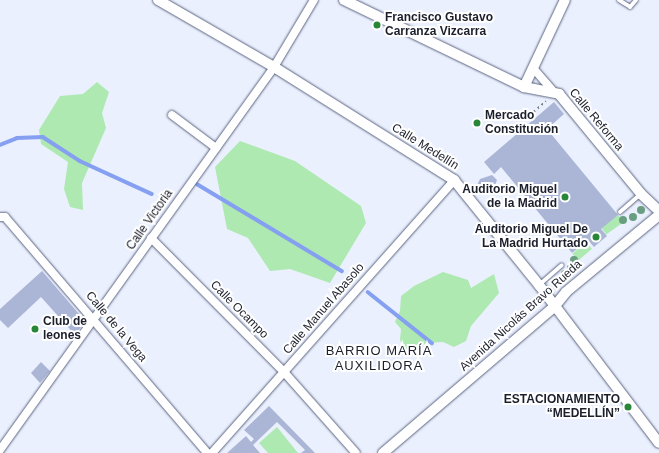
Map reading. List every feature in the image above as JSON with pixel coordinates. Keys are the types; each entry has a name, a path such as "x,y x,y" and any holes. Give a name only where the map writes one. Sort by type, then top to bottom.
{"street":[{"name":"Calle Medellín","path":"158,0 274,67 454,180 539,285 554,307 659,443"},
{"name":"Calle Victoria","path":"0,450 274,67 314,0"},
{"name":"Calle Reforma","path":"344,0 524,87 559,94 641,194 659,211"},
{"path":"524,87 565,0"},
{"path":"533,68 555,93"},
{"path":"172,115 216,148"},
{"name":"Calle Manuel Abasolo","path":"212,453 454,180"},
{"name":"Avenida Nicolás Bravo Rueda","path":"383,453 554,307 566,292 659,215"},
{"name":"Calle de la Vega","path":"2,217 94,319 207,453"},
{"name":"Calle Ocampo","path":"151,238 284,372 356,453"}],"lane":[{"path":"619,0 630,7 636,0"},
{"path":"620,212 641,194"},
{"path":"539,285 562,265"}],"path":[{"path":"530,115 555,93"}],"green space":[{"path":"97,82 109,92 102,113 106,128 82,183 83,210 70,207 64,189 68,162 41,144 39,130 60,96 83,94"},
{"path":"240,141 295,161 361,206 366,223 330,283 290,269 270,271 248,238 227,229 215,167"},
{"path":"618,215 623,222 606,235 601,227"},
{"path":"586,242 592,249 578,261 572,254"},
{"path":"443,272 468,280 471,288 494,274 499,293 471,326 466,341 454,347 443,342 426,343 416,351 413,346 404,349 400,340 401,329 395,322 400,311 401,296 414,286"},
{"path":"277,427 298,453 268,453 259,443"}],"building":[{"name":"Auditorio Miguel de la Madrid","path":"554,102 564,114 547,129 618,215 601,229 607,236 594,247 588,240 572,253 501,167 494,174 484,162"},
{"path":"492,175 497,180 492,193 480,195 475,190 480,179"},
{"path":"42,271 85,321 75,335 41,297 8,328 0,320 0,309"},
{"path":"41,362 50,371 40,383 31,373"},
{"path":"269,406 315,453 301,453 305,450 277,422 253,445 260,453 227,453 246,436 251,442 254,439 244,430"}],"waterway":[{"path":"0,145 17,138 43,137 80,161 152,194"},
{"path":"197,184 342,271"},
{"path":"368,292 432,343"}],"place":[{"name":"Francisco Gustavo Carranza Vizcarra","path":"377,25"},
{"name":"Mercado Constitución","path":"477,123"},
{"name":"Auditorio Miguel de la Madrid","path":"565,197"},
{"name":"Auditorio Miguel De La Madrid Hurtado","path":"596,237"},
{"name":"Club de leones","path":"35,329"},
{"name":"ESTACIONAMIENTO “MEDELLÍN”","path":"628,407"}],"district":[{"name":"BARRIO MARÍA AUXILIDORA","path":"379,360"}]}
